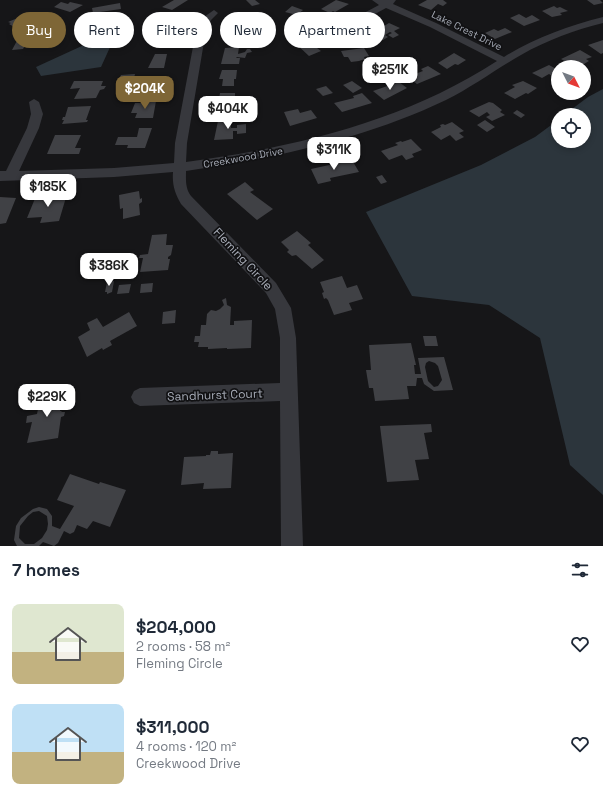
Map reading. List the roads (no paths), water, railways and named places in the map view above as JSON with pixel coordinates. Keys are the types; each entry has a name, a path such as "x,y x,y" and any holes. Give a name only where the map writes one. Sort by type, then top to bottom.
{"street":[{"name":"Lake Crest Drive","path":"376,0 390,2 504,61"},
{"path":"372,12 390,2"},
{"name":"Fleming Circle","path":"214,13 207,19 200,36 181,143 179,183 181,192 186,200 271,288 283,308 288,338 292,546"},
{"name":"Creekwood Drive","path":"5,176 122,172 180,167 269,153 322,141 366,128 418,108 453,92 523,50 550,38 603,20"},
{"path":"5,176 33,128 37,114 34,102"},
{"name":"Sandhurst Court","path":"140,397 289,392"}]}
